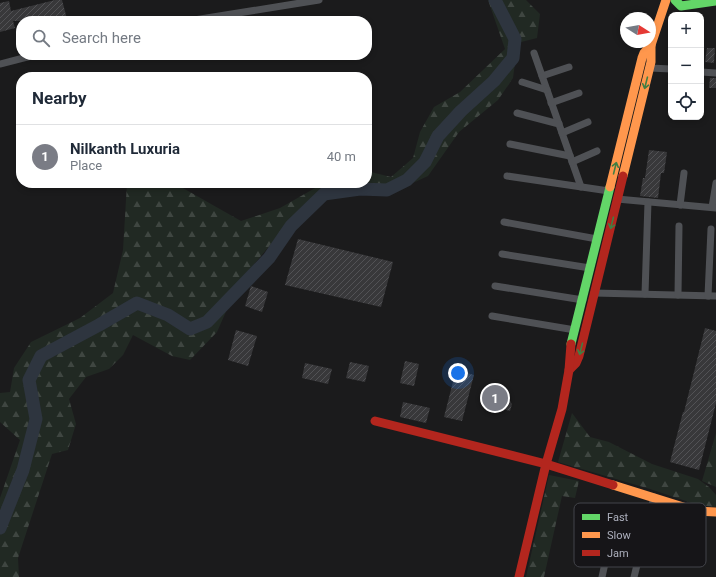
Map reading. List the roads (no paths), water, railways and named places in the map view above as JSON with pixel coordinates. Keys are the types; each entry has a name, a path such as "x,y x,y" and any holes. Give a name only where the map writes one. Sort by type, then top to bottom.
{"street":[{"path":"219,16 319,0"},
{"path":"656,31 667,0"},
{"path":"674,0 681,6 716,1"},
{"path":"519,577 546,464 562,409 569,370 570,350 597,239 642,58 648,48"},
{"path":"569,370 576,363 579,356 650,68 652,56 651,48"},
{"path":"534,53 581,187"},
{"path":"0,64 16,60"},
{"path":"542,76 569,67"},
{"path":"650,68 668,69"},
{"path":"704,72 716,73"},
{"path":"522,82 546,90"},
{"path":"551,103 579,93"},
{"path":"517,113 559,124"},
{"path":"562,133 588,122"},
{"path":"510,144 571,159 597,151"},
{"path":"680,205 684,173"},
{"path":"507,176 609,192"},
{"path":"617,199 714,208 716,183"},
{"path":"645,294 648,202"},
{"path":"504,222 597,239"},
{"path":"678,295 679,226"},
{"path":"708,296 711,229"},
{"path":"502,254 590,268"},
{"path":"495,286 583,300"},
{"path":"594,293 716,296"},
{"path":"492,316 575,330"},
{"path":"376,421 546,464 673,503"},
{"path":"653,503 654,497"},
{"path":"706,511 716,512"},
{"path":"602,577 604,567"},
{"path":"634,577 637,567"}],"waterway":[{"path":"0,528 23,470 36,419 29,380 41,356 137,303 168,315 190,329 207,322 269,258 291,226 324,194 360,189 387,190 407,180 425,162 438,136 461,111 494,81 513,58 515,39 495,0"}],"place":[{"name":"Nilkanth Luxuria","path":"495,398"}]}
